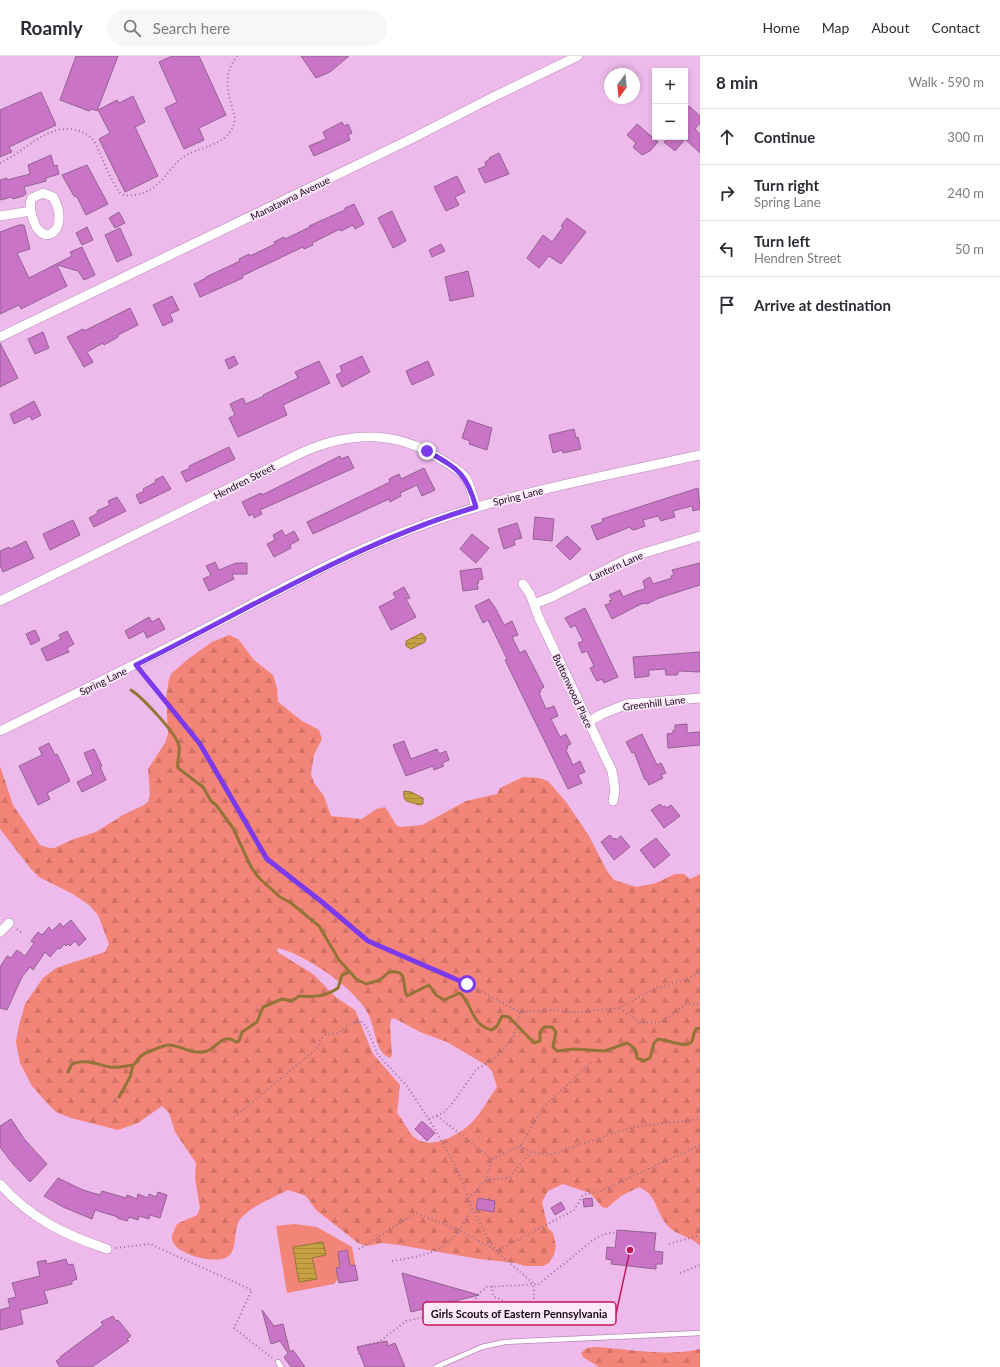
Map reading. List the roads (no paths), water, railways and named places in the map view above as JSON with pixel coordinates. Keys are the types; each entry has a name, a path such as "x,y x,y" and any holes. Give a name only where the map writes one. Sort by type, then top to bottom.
{"street":[{"name":"Manatawna Avenue","path":"0,337 412,139 488,99 578,56"},
{"path":"43,192 50,195 55,201 60,219 59,226 53,232 40,233 35,227 31,211 30,202 35,195 43,192"},
{"path":"0,216 31,211"},
{"name":"Hendren Street","path":"0,601 302,452 329,441 342,438 366,436 393,439 427,451 461,473 469,483 476,507"},
{"name":"Spring Lane","path":"0,732 136,665 366,547 416,527 476,507 700,455"},
{"name":"Lantern Lane","path":"534,604 552,597 631,557 700,536"},
{"name":"Buttonwood Place","path":"523,584 534,604 539,618 612,771 615,791 613,801"},
{"name":"Greenhill Lane","path":"588,722 602,714 627,704 700,698"},
{"path":"0,932 9,922"},
{"path":"0,1184 27,1211 54,1228 81,1240 107,1249"}],"lane":[{"path":"436,1367 482,1347 505,1342 700,1333"}],"waterway":[{"path":"131,690 166,725 177,740 179,746 178,768 203,787 211,801 216,805 233,828 251,867 259,878 280,897 291,903 319,926 339,960 350,972"},
{"path":"68,1072 72,1064 77,1062 91,1062 113,1067 133,1065 143,1055 167,1045 202,1052 211,1049 224,1039 232,1039 236,1042 239,1041 242,1032 257,1022 263,1007 282,999 292,1001 299,996 315,996 329,993 338,988 342,975 350,972 356,979 366,984 380,980 389,972 400,973 404,979 405,992 407,996 429,985 436,995 444,1000 460,993 477,1020 485,1028 492,1030 497,1026 502,1016 509,1017 534,1043 540,1041 540,1032 544,1027 552,1027 556,1032 553,1047 557,1051 574,1049 605,1051 627,1043 635,1049 637,1058 644,1061 650,1058 654,1043 658,1039 682,1044 690,1043 694,1032 696,1029 700,1028"},
{"path":"119,1097 130,1077 133,1065"}],"place":[{"name":"Girls Scouts of Eastern Pennsylvania","path":"630,1250"}]}
